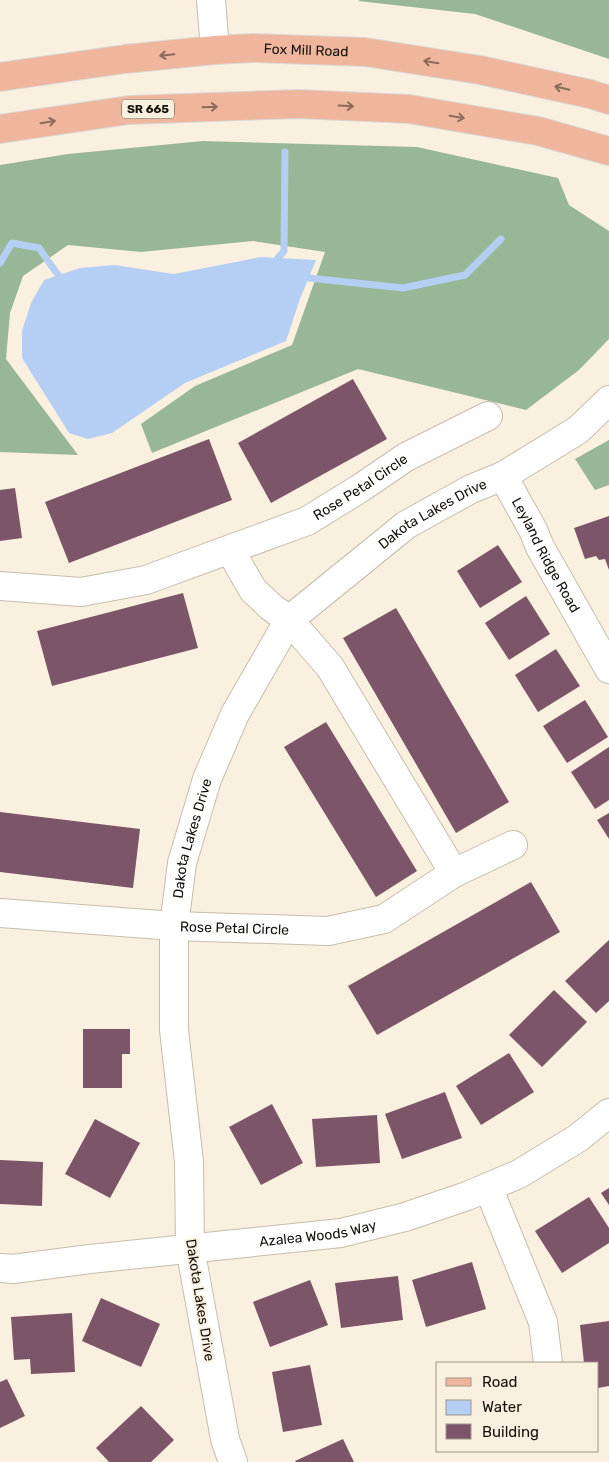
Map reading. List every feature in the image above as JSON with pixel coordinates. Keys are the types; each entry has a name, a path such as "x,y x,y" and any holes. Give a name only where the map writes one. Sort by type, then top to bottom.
{"main road":[{"name":"Fox Mill Road","path":"0,77 125,59 215,50 253,48 365,52 480,70 590,94 609,100"},
{"name":"SR 665","path":"0,129 129,110 298,104 410,109 538,131 609,151"}],"street":[{"path":"211,0 215,50"},
{"name":"Dakota Lakes Drive","path":"233,1462 225,1439 190,1248 188,1162 174,1030 174,926 182,863 207,779 235,714 289,620 406,525 470,489 502,476 578,430 609,400"},
{"name":"Rose Petal Circle","path":"0,586 81,592 146,580 306,521 359,489 406,456 488,416"},
{"name":"Leyland Ridge Road","path":"502,476 533,530 540,547 600,630 609,669"},
{"path":"230,550 253,590 271,607 289,620 330,667 454,873"},
{"name":"Rose Petal Circle","path":"0,913 174,926 328,931 384,919 454,873 512,845"},
{"name":"Azalea Woods Way","path":"0,1268 13,1269 341,1232 405,1217 519,1174 570,1144 609,1113"},
{"path":"488,1187 543,1322 548,1362"}],"green space":[{"path":"609,0 609,59 475,14 358,1"},
{"path":"203,141 417,147 558,178 569,205 609,231 609,339 579,370 526,410 358,369 152,453 141,424 195,386 292,345 325,252 253,241 141,252 68,245 23,276 10,313 6,359 78,455 0,452 0,165 68,154"},
{"path":"609,440 609,485 595,490 575,459"}],"water":[{"path":"261,257 316,260 286,341 185,383 112,433 88,439 69,433 22,358 22,331 31,303 44,280 80,268 114,265 174,274"}],"building":[{"path":"353,379 387,439 271,503 238,443"},
{"path":"209,439 232,500 69,563 45,502"},
{"path":"15,488 22,538 0,541 0,490"},
{"path":"609,516 609,570 605,559 599,560 596,556 585,559 574,528"},
{"path":"498,545 522,582 480,608 457,571"},
{"path":"183,593 198,648 52,686 37,631"},
{"path":"526,596 550,634 509,660 485,623"},
{"path":"396,608 509,802 456,833 343,638"},
{"path":"556,649 580,686 538,712 515,675"},
{"path":"585,700 608,737 567,763 543,726"},
{"path":"326,722 417,871 376,897 284,747"},
{"path":"609,747 609,800 595,809 571,772"},
{"path":"0,812 140,829 133,888 0,872"},
{"path":"609,813 609,839 597,820"},
{"path":"531,882 560,932 377,1035 348,986"},
{"path":"609,940 609,1001 596,1013 565,981"},
{"path":"554,990 587,1022 542,1067 509,1035"},
{"path":"83,1029 130,1029 130,1054 122,1054 122,1088 83,1088"},
{"path":"509,1053 534,1092 481,1125 456,1086"},
{"path":"445,1092 462,1138 402,1159 385,1114"},
{"path":"272,1104 303,1163 261,1185 229,1127"},
{"path":"377,1115 380,1163 316,1167 312,1119"},
{"path":"95,1119 140,1143 110,1198 65,1174"},
{"path":"0,1160 43,1162 42,1206 0,1204"},
{"path":"609,1188 609,1205 601,1193"},
{"path":"589,1197 609,1228 609,1243 562,1273 535,1231"},
{"path":"472,1262 486,1309 426,1327 412,1280"},
{"path":"398,1276 403,1320 341,1328 335,1283"},
{"path":"310,1280 328,1325 270,1347 253,1302"},
{"path":"101,1298 160,1324 141,1367 82,1341"},
{"path":"72,1313 75,1372 31,1374 30,1359 14,1360 11,1317"},
{"path":"609,1321 609,1386 599,1388 599,1362 584,1362 580,1325"},
{"path":"310,1365 322,1425 283,1432 272,1372"},
{"path":"7,1379 25,1416 0,1428 0,1382"},
{"path":"141,1406 174,1440 151,1462 109,1462 96,1448"},
{"path":"343,1439 354,1462 295,1461"}],"waterway":[{"path":"278,258 284,251 285,152"},
{"path":"309,278 403,288 465,275 501,239"},
{"path":"0,263 12,243 39,248 58,275"}]}
